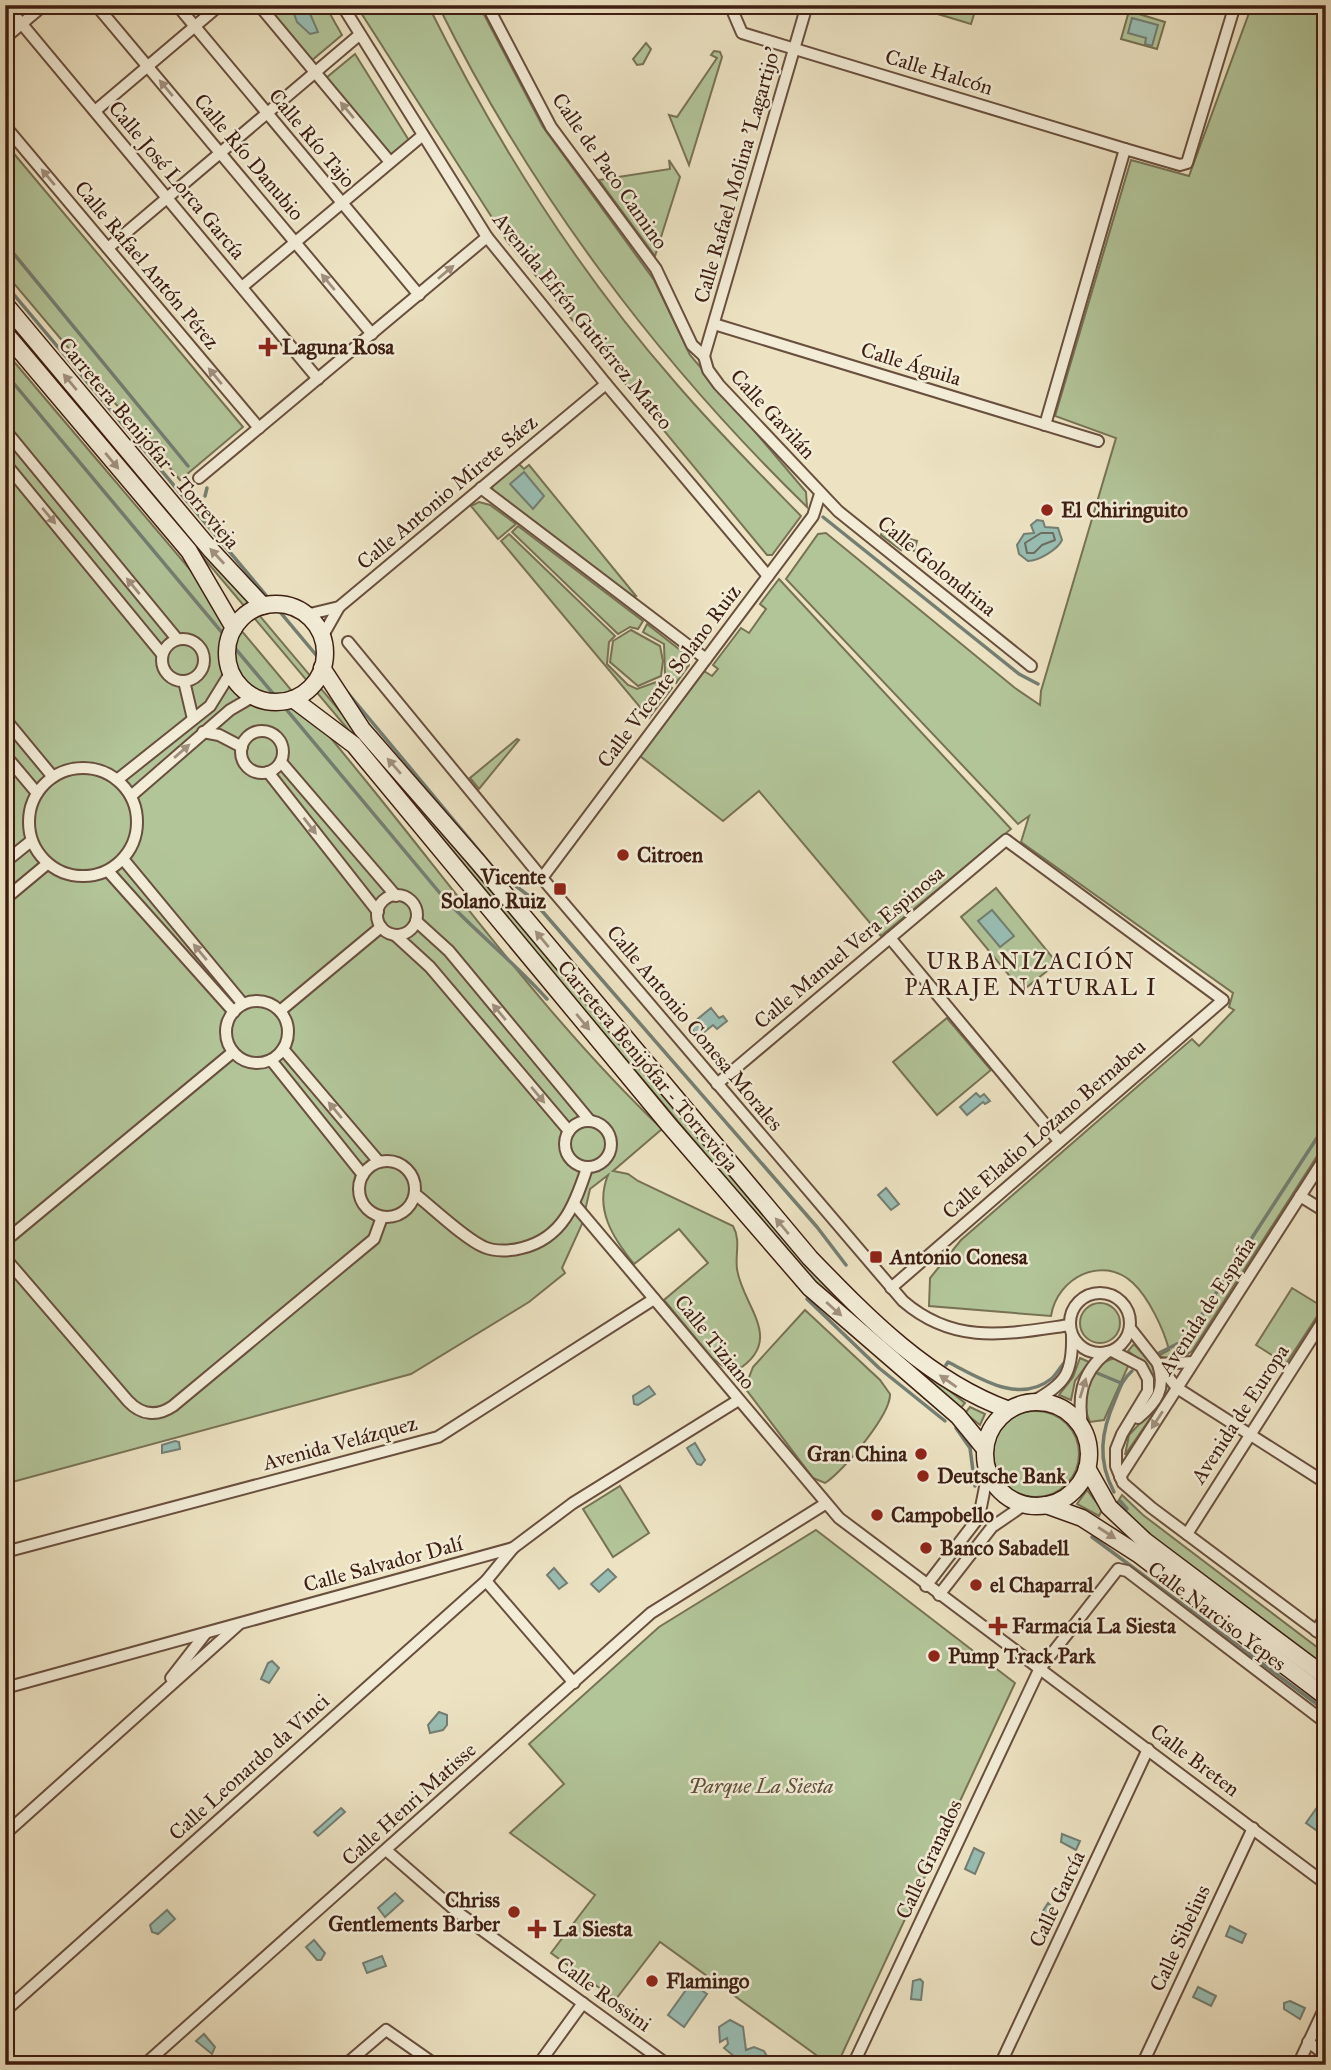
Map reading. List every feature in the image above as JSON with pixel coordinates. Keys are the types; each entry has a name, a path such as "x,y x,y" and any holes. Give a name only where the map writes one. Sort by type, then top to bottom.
{"main road":[{"name":"Carretera Benijófar - Torrevieja","path":"5,304 211,550 263,606"},
{"name":"Carretera Benijófar - Torrevieja","path":"5,333 189,551 234,628"},
{"path":"283,604 306,615 322,637 325,647 322,668 307,691 293,699 277,702 254,696 241,687 231,672 226,650 234,628 252,610 263,606 283,604"},
{"name":"Carretera Benijófar - Torrevieja","path":"322,668 362,729 478,862 810,1258 857,1307 942,1378 973,1397 1009,1410"},
{"name":"Carretera Benijófar - Torrevieja","path":"293,699 354,744 669,1125 810,1288 958,1416 985,1449"},
{"path":"1032,1402 1062,1409 1083,1431 1088,1449 1087,1468 1074,1490 1061,1500 1046,1505 1024,1505 1002,1493 988,1472 985,1449 995,1423 1009,1410 1032,1402"},
{"path":"1087,1468 1109,1507 1145,1541 1326,1677"},
{"path":"1046,1505 1082,1517 1138,1554 1326,1697"}],"street":[{"name":"Calle José Lorca García","path":"6,5 318,379"},
{"path":"5,38 44,5"},
{"name":"Calle Río Danubio","path":"96,5 372,334"},
{"name":"Calle Río Tajo","path":"177,5 419,295"},
{"path":"95,111 220,5"},
{"path":"259,5 390,162"},
{"name":"Avenida Efrén Gutiérrez Mateo","path":"342,5 358,36 487,237 606,384 768,576"},
{"name":"Calle de Paco Camino","path":"487,5 548,122 656,269 692,345 704,356"},
{"name":"Calle Halcón","path":"730,5 742,33 1180,165 1187,163 1235,5"},
{"name":"Calle Rafael Molina 'Lagartijo'","path":"704,356 807,5"},
{"path":"108,248 358,36"},
{"name":"Calle Rafael Antón Pérez","path":"5,126 259,428"},
{"path":"242,287 423,135"},
{"path":"1045,425 1125,149"},
{"path":"200,478 487,237"},
{"name":"Calle Águila","path":"714,324 1098,440"},
{"name":"Calle Gavilán","path":"704,356 719,385 820,494"},
{"name":"Calle Antonio Mirete Sáez","path":"306,615 339,607 606,384"},
{"path":"5,430 177,639 197,643 204,656 201,671 184,681"},
{"path":"5,463 162,653 166,673 184,681"},
{"path":"481,488 706,659"},
{"name":"Calle Vicente Solano Ruiz","path":"542,878 813,516 820,494"},
{"name":"Calle Golondrina","path":"820,494 1031,666"},
{"path":"322,637 339,607"},
{"path":"162,653 177,639"},
{"name":"Calle Antonio Conesa Morales","path":"348,642 542,878 891,1288 927,1319 963,1332 1071,1330"},
{"path":"117,780 210,706 231,672"},
{"path":"184,681 193,719"},
{"path":"131,796 230,710 254,696"},
{"path":"5,719 53,777"},
{"path":"203,733 219,736 242,747"},
{"path":"268,772 281,762 284,749 272,733 253,733 242,747 241,757 250,769 268,772 378,912 381,928"},
{"path":"5,755 37,793"},
{"path":"281,762 396,896"},
{"path":"74,768 97,770 117,780 131,796 137,820 133,843 122,859 108,871 73,876 47,864 31,841 28,816 37,793 53,777 74,768"},
{"name":"Calle Manuel Vera Espinosa","path":"717,1084 1006,840 1223,1000"},
{"path":"5,862 31,841"},
{"path":"122,859 243,1004"},
{"path":"5,899 47,864"},
{"path":"108,871 234,1012"},
{"path":"378,912 387,897 396,896 410,900 416,909 416,921 411,929 395,935"},
{"path":"416,921 449,951 590,1121 603,1126 611,1138 610,1153 601,1164 587,1168 575,1164 567,1154 565,1142 569,1131 578,1123 590,1121"},
{"path":"381,928 395,935 430,967 569,1131"},
{"path":"280,1010 381,928"},
{"path":"890,937 1059,1141"},
{"path":"258,1000 280,1010 289,1028 283,1049 271,1060 253,1063 233,1052 226,1037 230,1016 234,1012 243,1004 258,1000"},
{"name":"Calle Eladio Lozano Bernabeu","path":"891,1288 1223,1000"},
{"path":"283,1049 379,1162"},
{"path":"5,1241 233,1052"},
{"path":"271,1060 363,1175"},
{"name":"Avenida de España","path":"1120,1477 1326,1156"},
{"path":"379,1162 400,1163 412,1174 415,1194 411,1205 399,1215 383,1217 368,1210 360,1196 363,1175 369,1167 379,1162"},
{"path":"415,1194 484,1247 516,1249 547,1238 563,1223 575,1205 587,1168"},
{"path":"1300,1196 1326,1212"},
{"name":"Calle Tiziano","path":"575,1205 825,1504 862,1538 926,1586"},
{"path":"5,1258 132,1406 143,1412 155,1413 173,1406 374,1239 383,1217"},
{"path":"1032,1402 1054,1390 1068,1373 1071,1330 1078,1302 1085,1297 1110,1294 1124,1304 1130,1319 1130,1328 1124,1342 1092,1367 1083,1383 1079,1408 1083,1431"},
{"name":"Avenida Velázquez","path":"5,1552 438,1437 654,1299"},
{"name":"Avenida de Europa","path":"1186,1534 1326,1316"},
{"path":"1130,1328 1177,1388 1326,1483"},
{"path":"1071,1330 1086,1350 1109,1352 1135,1361 1148,1379 1146,1398 1127,1426 1116,1449 1120,1477 1136,1495 1321,1635 1326,1616"},
{"path":"1158,1364 1194,1362"},
{"path":"1127,1426 1159,1396 1162,1381 1158,1364"},
{"name":"Calle Salvador Dalí","path":"5,1688 513,1548 573,1503 737,1401"},
{"path":"926,1586 979,1517 988,1472"},
{"name":"Calle Henri Matisse","path":"144,2065 651,1613 825,1504"},
{"path":"939,1595 992,1527 1024,1505"},
{"name":"Calle Leonardo da Vinci","path":"5,2011 486,1581 513,1548"},
{"name":"Calle Narciso Yepes","path":"1039,1670 1118,1569 1127,1571 1326,1723"},
{"path":"486,1581 574,1683"},
{"name":"Calle Breten","path":"926,1586 1039,1670 1054,1677 1326,1884"},
{"path":"5,1833 239,1624"},
{"path":"199,1660 206,1633"},
{"path":"155,1699 206,1633"},
{"name":"Calle Granados","path":"855,2061 1039,1670"},
{"name":"Calle García","path":"1000,2065 1149,1749"},
{"name":"Calle Sibelius","path":"1142,2065 1253,1828"},
{"name":"Calle Rossini","path":"386,1850 456,1911 668,2065"},
{"path":"538,2065 583,2003"},
{"path":"1298,2065 1326,2005"},
{"path":"345,2065 386,2030 436,2065"},
{"path":"1308,2042 1326,2055"},
{"path":"855,2061 866,2065"}],"green space":[{"path":"264,5 325,5 342,35 311,61"},
{"path":"356,5 428,5 509,153 570,248 638,338 689,398 801,516 772,555 767,555 507,241"},
{"path":"438,5 479,5 543,127 654,280 690,355 806,492 807,507 699,394 601,272 514,142"},
{"path":"922,5 974,5 976,8 971,24 921,9"},
{"path":"1252,5 1326,5 1326,1142 1192,1351 1178,1361 1158,1356 1169,1350 1160,1324 1139,1289 1121,1275 1095,1271 1071,1281 1055,1302 1051,1316 929,1306 930,1278 961,1240 1192,1039 1199,1046 1234,1010 1229,1007 1233,993 1021,842 1029,816 1018,824 786,579 818,534 826,533 1015,688 1040,705 1041,691 1116,438 1055,416 1131,160 1189,176"},
{"path":"1129,11 1165,22 1157,49 1121,39"},
{"path":"646,43 651,49 643,64 637,65 633,59"},
{"path":"714,51 720,52 722,57 689,165 669,115 677,117 717,58 711,55"},
{"path":"355,54 410,142 392,157 326,78"},
{"path":"5,143 243,427 180,480 5,273"},
{"path":"669,160 680,177 655,256 599,180 670,169"},
{"path":"5,313 794,1251 874,1331 965,1403 960,1409 830,1297 793,1258 5,322"},
{"path":"5,351 325,731 547,1006 662,1129 613,1171 628,1174 733,1226 740,1283 758,1322 760,1335 758,1347 751,1359 736,1371 728,1370 712,1358 664,1300 708,1263 679,1229 634,1264 619,1244 608,1222 603,1200 608,1175 590,1189 582,1224 562,1268 565,1273 529,1302 411,1374 5,1484"},
{"path":"518,463 524,469 529,465 636,596 632,597 493,491 492,486"},
{"path":"479,502 490,505 516,524 498,539 471,506"},
{"path":"518,526 643,621 638,629 630,627 618,634 512,532"},
{"path":"882,531 917,541 914,551 903,547 901,550 881,535"},
{"path":"509,534 615,636 609,642 607,664 628,685 637,689 662,680 672,688 649,718 501,541"},
{"path":"779,579 1011,829 881,936 759,791 723,821 640,756 704,671 712,676 718,669 713,665 741,628 749,633 766,609 760,604"},
{"path":"647,624 689,657 689,665 676,683 665,675 664,644 643,632"},
{"path":"631,630 660,646 663,661 661,676 638,686 610,662 613,641"},
{"path":"519,740 479,789 470,778"},
{"path":"996,888 1057,963 1022,991 961,917"},
{"path":"947,1018 991,1070 937,1115 893,1062"},
{"path":"1292,1288 1323,1307 1286,1364 1256,1345"},
{"path":"1100,1303 1108,1304 1114,1309 1119,1315 1119,1331 1114,1337 1108,1342 1100,1343 1092,1342 1086,1337 1081,1331 1080,1323 1081,1315 1086,1309 1092,1304"},
{"path":"805,1310 880,1380 890,1394 883,1415 865,1442 825,1483 813,1478 745,1388 753,1367"},
{"path":"1134,1344 1154,1367 1158,1385 1150,1400 1151,1377 1141,1361 1128,1351"},
{"path":"1080,1358 1089,1362 1075,1381 1071,1400 1059,1395 1073,1377"},
{"path":"1116,1358 1130,1362 1104,1420 1090,1422 1085,1403 1088,1384 1098,1367"},
{"path":"1167,1384 1171,1388 1125,1455 1129,1435 1158,1404"},
{"path":"970,1407 985,1414 980,1425 965,1413"},
{"path":"1036,1411 1052,1415 1066,1424 1075,1438 1079,1454 1075,1470 1066,1484 1052,1493 1036,1497 1020,1493 1006,1484 997,1470 993,1454 997,1438 1006,1424 1020,1415"},
{"path":"620,1486 649,1533 613,1557 583,1509"},
{"path":"1087,1490 1102,1510 1099,1516 1077,1504"},
{"path":"1122,1495 1143,1515 1326,1654 1326,1669 1146,1531 1117,1503"},
{"name":"Parque La Siesta","path":"816,1530 1015,1683 837,2065 830,2065 660,1942 616,1999 612,1997 551,1953 595,1895 510,1833 564,1784 529,1744 659,1627"}],"water":[{"path":"283,5 301,5 308,9 318,32 310,34 297,22 293,11"},
{"path":"1132,18 1158,25 1152,46 1145,44 1146,38 1128,33"},
{"path":"524,472 544,496 533,509 510,484"},
{"path":"1037,520 1043,521 1045,527 1058,528 1062,540 1048,554 1028,561 1019,554 1017,545 1024,534 1034,533 1031,525"},
{"path":"992,910 1014,936 1000,947 978,921"},
{"path":"711,1008 719,1018 723,1016 727,1021 717,1029 713,1025 698,1037 689,1026"},
{"path":"976,1093 980,1097 984,1094 990,1101 985,1104 983,1102 967,1115 960,1107"},
{"path":"886,1188 899,1204 891,1210 878,1195"},
{"path":"649,1386 655,1394 638,1405 634,1404 633,1396"},
{"path":"179,1442 180,1449 162,1453 162,1445"},
{"path":"695,1443 705,1460 701,1465 697,1464 687,1448"},
{"path":"554,1568 567,1583 559,1589 547,1575"},
{"path":"608,1569 616,1577 599,1592 591,1584"},
{"path":"272,1661 279,1668 269,1683 261,1679 268,1663"},
{"path":"439,1712 447,1715 447,1725 443,1730 430,1733 428,1725"},
{"path":"1318,1806 1326,1811 1316,1830 1306,1823"},
{"path":"341,1808 345,1812 318,1836 314,1832"},
{"path":"1062,1834 1080,1841 1076,1850 1061,1842"},
{"path":"974,1848 984,1853 975,1874 965,1869"},
{"path":"395,1893 403,1901 385,1917 378,1908"},
{"path":"1048,1903 1054,1909 1047,1925 1037,1920"},
{"path":"167,1910 175,1919 158,1934 152,1932 150,1925"},
{"path":"1230,1926 1246,1934 1242,1943 1226,1936"},
{"path":"314,1940 325,1953 321,1960 317,1960 306,1947"},
{"path":"382,1956 386,1966 367,1973 363,1963"},
{"path":"920,1979 923,1982 921,2000 911,1999 913,1981"},
{"path":"691,1983 707,1994 684,2027 668,2015"},
{"path":"1198,1987 1216,1996 1211,2006 1193,1997"},
{"path":"1290,2001 1305,2008 1300,2019 1284,2009 1284,2003"},
{"path":"730,2020 743,2027 746,2050 754,2047 764,2051 768,2058 764,2064 741,2062 724,2048 728,2044 727,2038 720,2042 719,2027"},
{"path":"204,2034 215,2047 212,2054 196,2041"}],"waterway":[{"path":"5,243 188,466"},
{"path":"5,284 322,662"},
{"path":"5,373 444,898 547,999"},
{"path":"205,496 207,488"},
{"path":"823,517 1019,674 1038,684"},
{"path":"347,692 496,871 529,896 817,1227 846,1265"},
{"path":"1159,1353 1179,1343 1190,1333 1326,1124"},
{"path":"807,1299 879,1368 945,1421"},
{"path":"946,1365 948,1362 998,1386 1025,1389 1051,1379 1065,1362"},
{"path":"1114,1492 1105,1469 1104,1435 1120,1388 1132,1371"},
{"path":"1097,1373 1121,1383"},
{"path":"956,1428 970,1448 975,1486"},
{"path":"1120,1501 1127,1509"},
{"path":"1092,1537 1326,1711"}],"place":[{"name":"Laguna Rosa","path":"268,347"},
{"name":"El Chiringuito","path":"1047,510"},
{"name":"Citroen","path":"623,855"},
{"name":"Vicente Solano Ruiz","path":"560,889"},
{"name":"Antonio Conesa","path":"876,1257"},
{"name":"Gran China","path":"921,1454"},
{"name":"Deutsche Bank","path":"923,1476"},
{"name":"Campobello","path":"877,1515"},
{"name":"Banco Sabadell","path":"926,1548"},
{"name":"el Chaparral","path":"976,1585"},
{"name":"Farmacia La Siesta","path":"998,1626"},
{"name":"Pump Track Park","path":"934,1656"},
{"name":"Chriss Gentlements Barber","path":"514,1912"},
{"name":"La Siesta","path":"537,1929"},
{"name":"Flamingo","path":"652,1981"}],"district":[{"name":"URBANIZACIÓN PARAJE NATURAL I","path":"1031,974"}]}
